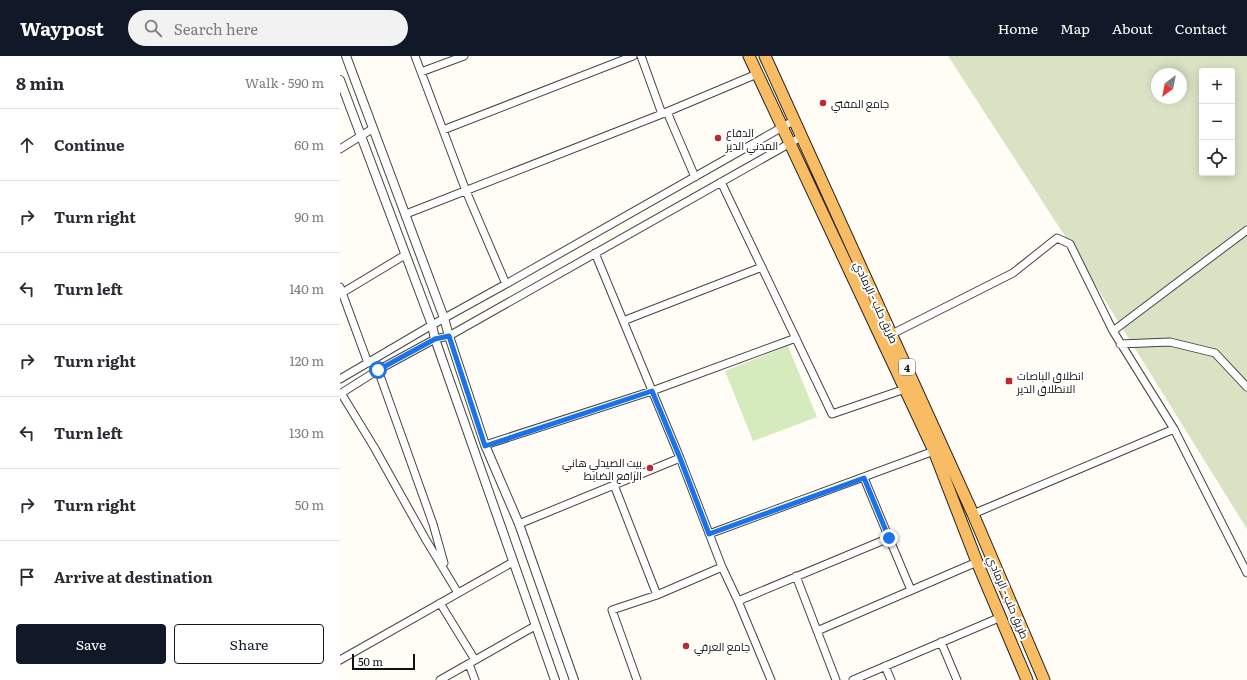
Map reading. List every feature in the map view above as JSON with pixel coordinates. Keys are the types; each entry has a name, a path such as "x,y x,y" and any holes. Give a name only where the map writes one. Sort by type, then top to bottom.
{"highway":[{"name":"طريق حلب - الرمادي","path":"749,56 934,452 977,562 1027,680"},
{"name":"طريق حلب - الرمادي","path":"764,56 973,514 1044,680"}],"street":[{"path":"346,56 372,129 406,214 444,318 485,446 519,524 574,680"},
{"path":"415,56 466,191 506,284"},
{"path":"421,72 464,56"},
{"path":"443,130 633,56"},
{"path":"641,56 665,113 695,177"},
{"path":"406,214 665,113 757,74"},
{"path":"340,80 432,325 435,339 555,680"},
{"path":"340,379 444,318 794,121"},
{"path":"340,149 372,129"},
{"path":"458,593 374,447 340,393 378,370 435,339 449,336 800,137"},
{"path":"721,182 832,414 905,389"},
{"path":"1113,331 1247,230"},
{"path":"892,334 1013,273 1057,238 1070,244 1120,344 1174,429 1247,573"},
{"path":"595,253 680,458 722,567 771,680"},
{"path":"368,363 341,290 406,255"},
{"path":"623,321 762,267"},
{"path":"485,446 652,391 796,338"},
{"path":"1120,344 1170,342 1215,353 1247,387"},
{"path":"378,370 433,524 446,570"},
{"path":"973,514 1174,429"},
{"path":"709,534 934,452"},
{"path":"519,524 680,458"},
{"path":"864,478 911,590"},
{"path":"614,485 657,595"},
{"path":"738,601 889,538"},
{"path":"340,660 513,562"},
{"path":"817,631 977,562"},
{"path":"637,680 612,610 657,595 722,567"},
{"path":"796,576 836,680"},
{"path":"440,603 472,662 475,680"},
{"path":"853,680 1001,617"},
{"path":"440,680 535,626"},
{"path":"940,642 956,680"},
{"path":"885,666 891,680"}],"green space":[{"path":"948,56 1247,56 1247,529 1070,244"},
{"path":"788,346 817,417 753,441 725,371"}],"place":[{"name":"جامع المفتي","path":"823,103"},
{"name":"الدفاع المدني الدير","path":"718,138"},
{"name":"انطلاق الباصات الانطلاق الدير","path":"1009,381"},
{"name":"بيت الصيدلي هاني الرافع الضابط","path":"650,468"},
{"name":"جامع العرفي","path":"686,646"}],"route":[{"path":"378,370 435,339 449,336 485,446 652,391 680,458 709,534 864,478 889,538"}]}
